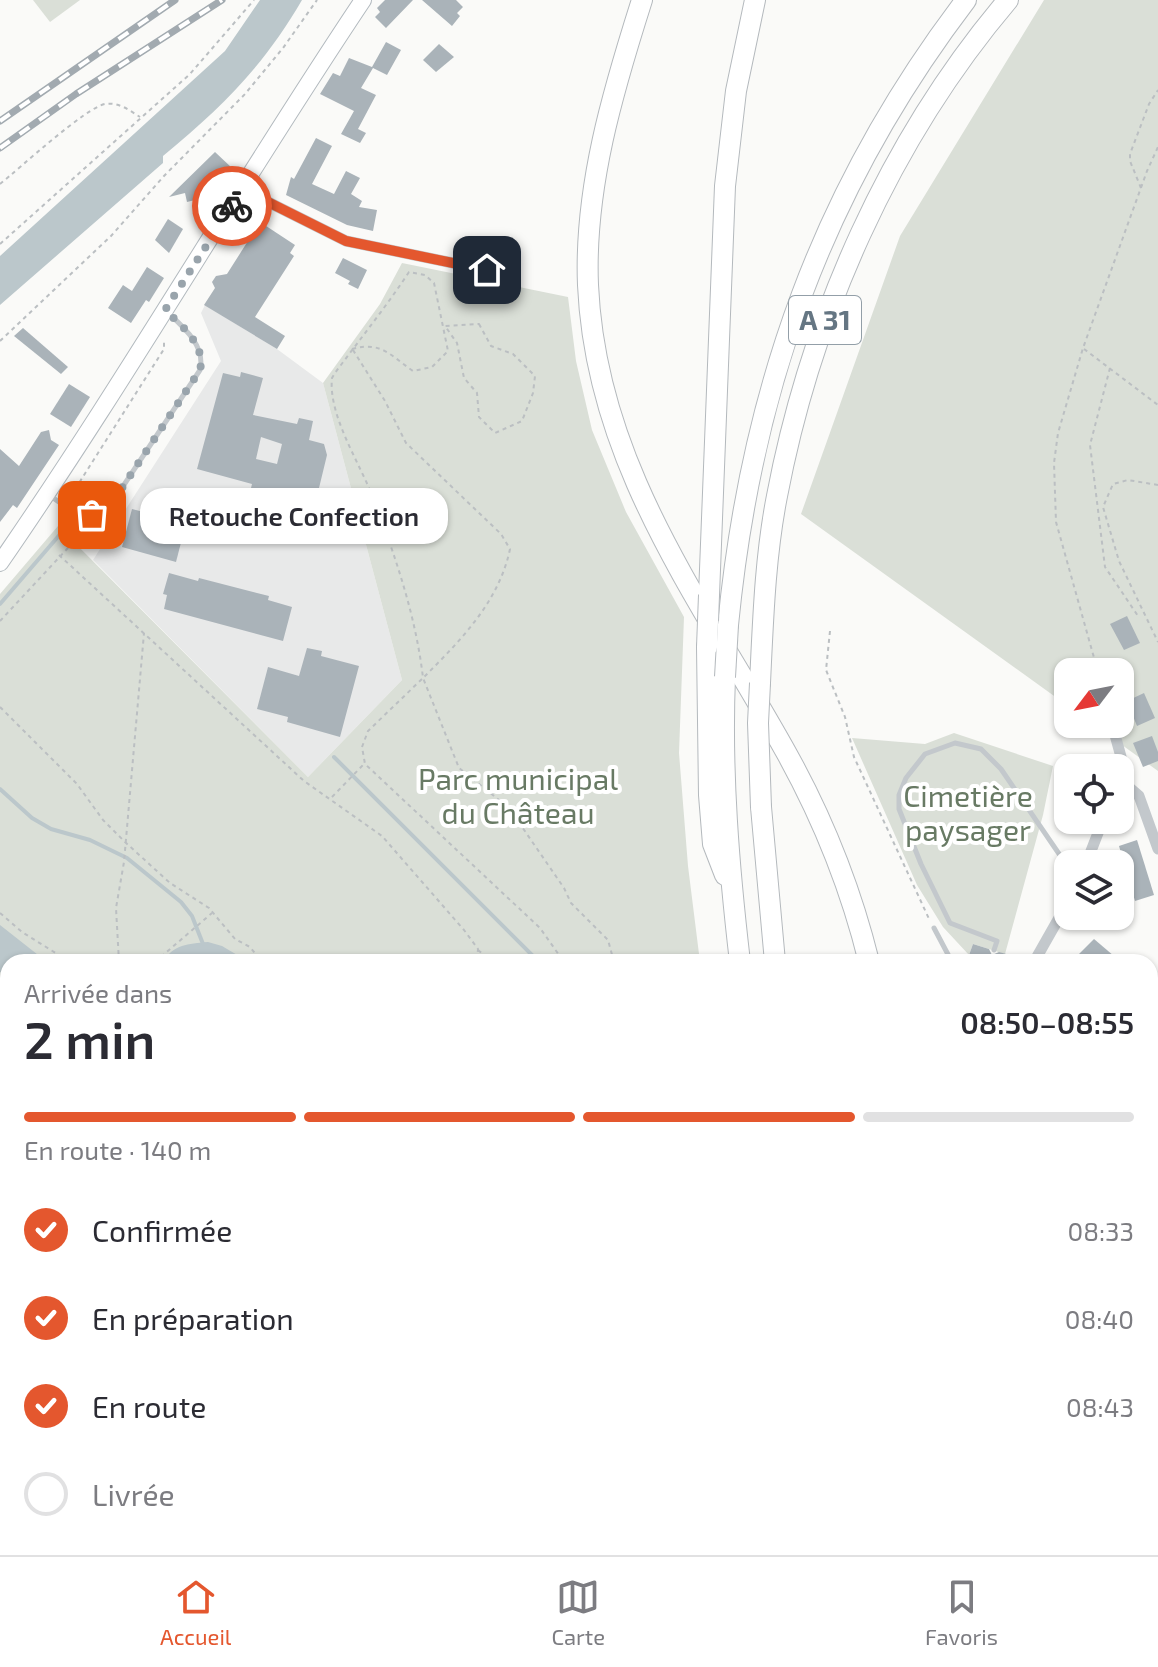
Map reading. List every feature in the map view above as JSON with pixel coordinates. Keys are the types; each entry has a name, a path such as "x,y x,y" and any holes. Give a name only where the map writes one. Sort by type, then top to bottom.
{"highway":[{"path":"642,0 605,126 595,183 588,285 593,343 602,388 615,433 655,524 788,756 818,816 851,899 867,954"},
{"path":"731,890 713,844 709,795 707,647 725,186 736,91 755,0"},
{"name":"A 31","path":"739,954 731,890 725,772 725,677 734,559 754,448 798,301 818,250 900,94 966,0"},
{"name":"A 31","path":"774,954 761,807 758,723 763,609 777,497 799,404 828,312 878,200 937,94 1008,0"}],"main road":[{"path":"0,563 162,316 285,116 363,0"}],"street":[{"path":"242,189 346,241 487,270"},
{"path":"1134,793 1139,796 1158,849"},
{"path":"1039,954 1054,927"}],"lane":[{"path":"51,488 78,514 102,513 108,509 200,370 201,357 193,338 162,316"},
{"path":"994,950 997,941 950,923 899,809 899,795 906,778 925,754 955,743 981,749 1010,781 1057,850"},
{"path":"934,928 948,954"}],"path":[{"path":"0,244 190,74 254,0"},
{"path":"0,341 111,236 164,176 245,94 317,0"},
{"path":"1141,188 1130,154 1149,104 1158,90"},
{"path":"0,184 102,104 116,104 142,118"},
{"path":"1094,658 1056,522 1054,463 1058,433 1083,348 1158,147"},
{"path":"352,349 377,346 413,371 432,367 448,351 434,283 425,275 409,272 352,349 335,373 332,385 342,427 373,495 418,636 423,678 459,768 509,808 571,903 608,940 612,954"},
{"path":"51,488 79,483 164,349 162,316"},
{"path":"479,324 491,346 513,354 535,376 533,393 522,421 495,433 479,417 477,393 464,378 457,343 445,326 479,324"},
{"path":"1083,348 1158,405"},
{"path":"352,349 385,401 406,443 501,534 510,549 506,572 491,600 456,644 368,731 362,747 365,764 540,928 558,954"},
{"path":"1110,368 1090,445 1105,567 1138,616"},
{"path":"1158,485 1128,480 1113,484 1103,507 1119,561 1158,642"},
{"path":"0,621 80,535 85,515"},
{"path":"59,555 304,781 382,836 444,904 483,954"},
{"path":"830,631 826,670 845,717 854,757 934,928"},
{"path":"119,954 116,908 124,862 144,632"},
{"path":"0,707 77,784 103,820 125,842 170,883 213,912 235,939 256,954"},
{"path":"331,798 365,764"},
{"path":"164,954 213,912"},
{"path":"0,913 22,932 57,954"},
{"path":"478,949 478,954"}],"shaded area":[{"path":"260,0 302,0 272,46 223,103 163,156 163,163 0,305 0,256 225,51"},
{"path":"205,305 277,349 323,383 402,680 308,777 93,560 221,361 201,313"},
{"path":"0,925 37,954 0,954"},
{"path":"208,942 236,954 170,954 188,944"}],"green space":[{"path":"33,0 80,0 50,22"},
{"path":"1044,0 1158,0 1158,771 1112,738 1134,738 1134,658 1054,658 1054,696 801,514 900,236"},
{"name":"Parc municipal du Château","path":"402,263 568,297 576,361 592,430 626,512 684,617 679,753 699,954 0,954 0,594 58,526 308,777 402,680 323,383 380,304"},
{"name":"Cimetière paysager","path":"954,733 1053,766 1043,815 1005,954 973,944 968,954 943,927 917,885 852,738 925,744"}],"building":[{"path":"385,0 413,0 386,28 375,17 380,12 377,8"},
{"path":"422,0 456,0 463,7 452,26"},
{"path":"386,42 401,50 387,75 373,68 361,88 376,95 358,129 366,133 360,143 341,134 354,111 320,94 333,73 340,76 349,58 372,67"},
{"path":"439,44 454,57 436,72 423,60"},
{"path":"316,138 332,146 312,184 334,194 346,171 360,178 351,194 362,201 359,207 377,210 373,231 347,225 286,195 291,177 294,179"},
{"path":"215,152 232,168 210,196 198,196 199,199 187,202 185,193 169,197"},
{"path":"168,219 183,229 169,253 155,240"},
{"path":"260,222 295,245 290,253 294,256 255,317 285,336 277,349 204,305 215,288 212,282 216,276 227,274"},
{"path":"343,258 367,270 358,289 335,273"},
{"path":"147,267 164,278 131,323 108,308 123,285 132,291"},
{"path":"23,328 68,367 61,374 14,336"},
{"path":"241,372 263,378 253,415 297,424 299,418 313,421 309,440 324,444 327,455 312,517 248,500 252,484 197,469 223,373 240,377","holes":["261,437 282,444 277,464 256,459"]},
{"path":"69,384 90,397 71,427 50,414"},
{"path":"49,430 51,440 59,445 17,508 13,505 0,522 0,449 19,466 41,432"},
{"path":"132,509 186,523 176,562 122,547"},
{"path":"169,573 269,596 268,600 292,607 283,641 164,609 167,595 163,594"},
{"path":"1127,616 1140,643 1124,650 1110,624"},
{"path":"307,648 322,651 321,656 359,666 340,737 287,722 288,717 257,709 268,667 299,676"},
{"path":"1144,693 1155,718 1137,726 1134,698"},
{"path":"1152,736 1158,761 1143,767 1133,743"},
{"path":"1137,840 1154,895 1135,901 1134,850 1120,850 1119,846"},
{"path":"1094,939 1112,954 1079,954"},
{"path":"973,944 989,949 992,954 969,954"}],"waterway":[{"path":"0,604 62,532"},
{"path":"334,757 531,954"},
{"path":"0,789 32,818 51,829 90,840 127,858 181,902 192,916 203,944"}],"railway":[{"path":"0,121 175,0"},
{"path":"0,148 76,94 222,0"}],"way so far":[{"path":"92,515 108,509 200,370 201,357 193,338 165,310 232,206"}],"place":[{"name":"Retouche Confection","path":"92,515"}],"route":[{"path":"232,206 242,189 346,241 487,270"}]}
